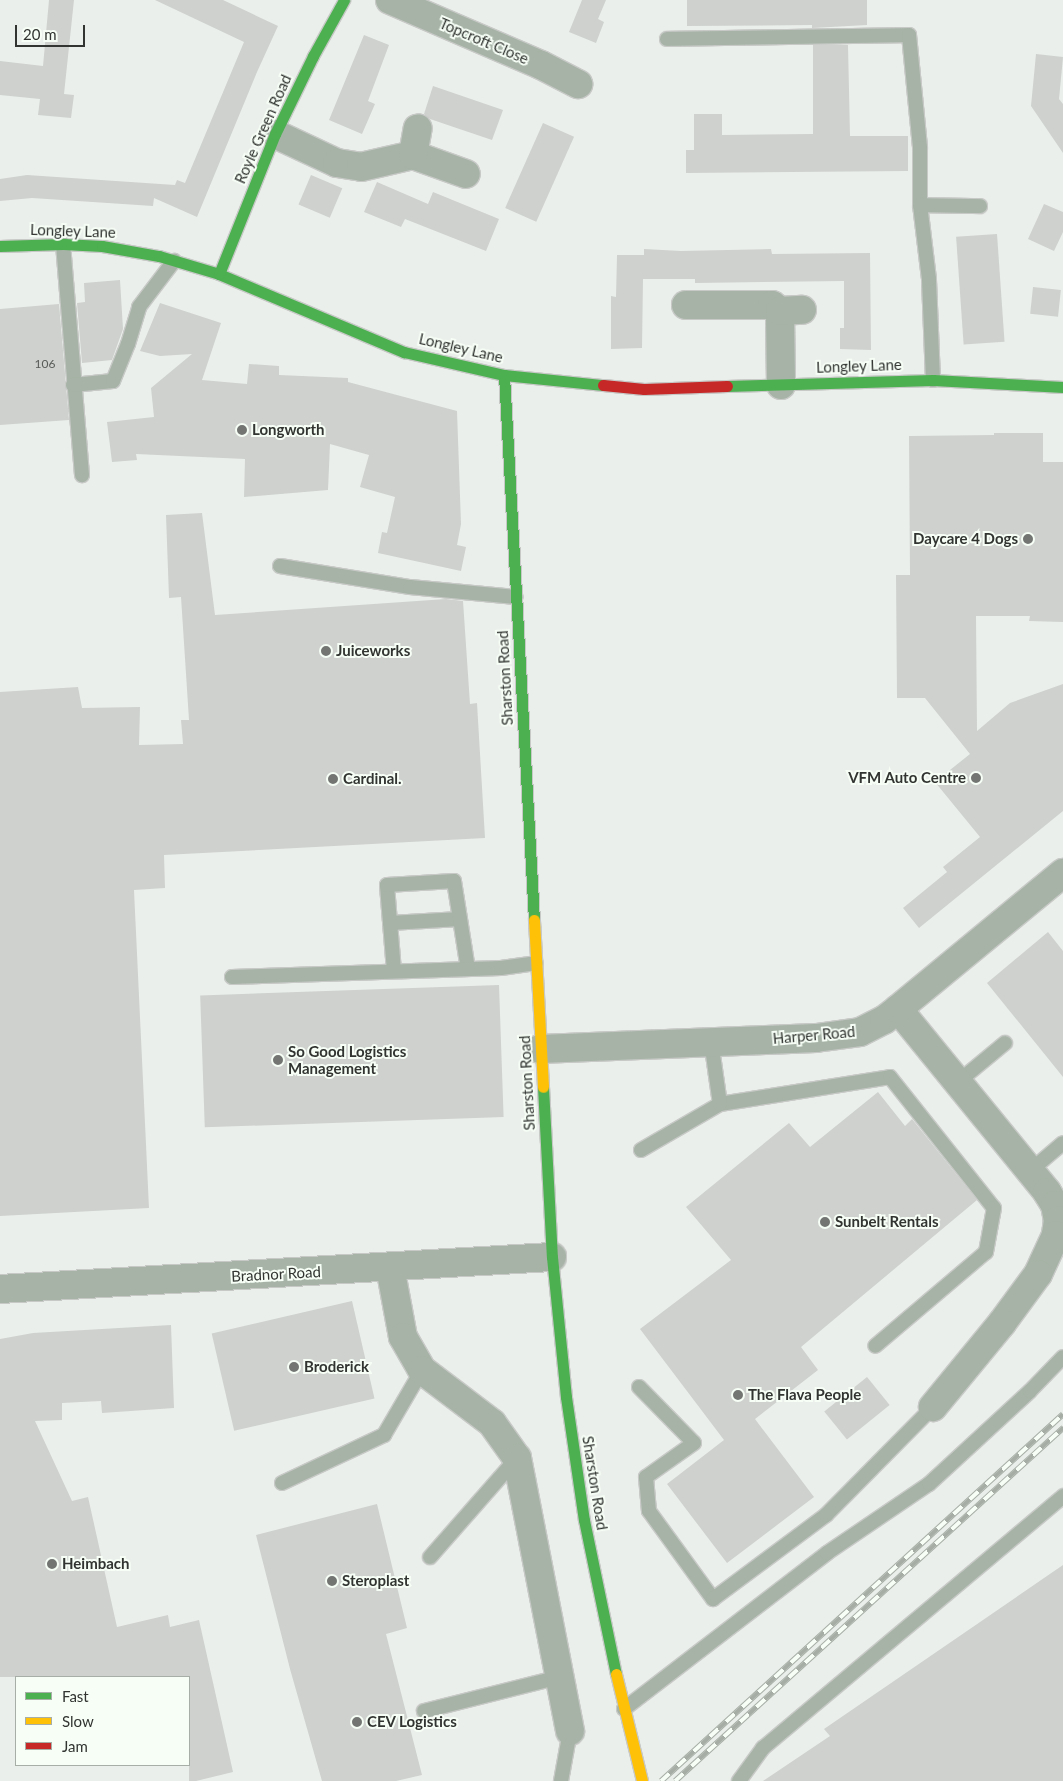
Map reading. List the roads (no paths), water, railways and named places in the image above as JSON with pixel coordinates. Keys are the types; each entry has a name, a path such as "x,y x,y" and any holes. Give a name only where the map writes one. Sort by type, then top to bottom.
{"main road":[{"name":"Royle Green Road","path":"219,274 275,134 313,56 344,0"},
{"name":"Longley Lane","path":"0,246 63,244 102,246 174,260 219,274 404,352 504,375 644,389 932,380 1063,387"},
{"name":"Sharston Road","path":"504,375 552,1257 566,1397 584,1520 624,1709 642,1781"}],"street":[{"name":"Topcroft Close","path":"390,0 540,65 578,84"},
{"path":"413,154 418,128"},
{"path":"275,134 337,163 360,167 413,154 466,174"},
{"path":"686,306 772,305 791,311 781,385"},
{"name":"Harper Road","path":"540,1049 842,1036 871,1027 898,1009 1063,873"},
{"path":"898,1009 1030,1171 1055,1206 1058,1220 1056,1235 1033,1281 1002,1323 934,1407"},
{"name":"Bradnor Road","path":"0,1289 552,1257"},
{"path":"390,1267 403,1337 422,1370 492,1423 517,1458 570,1731"}],"lane":[{"path":"667,39 909,35 920,148 920,206 929,280 932,380"},
{"path":"920,206 980,206"},
{"path":"63,244 73,385 82,474"},
{"path":"73,385 113,381 128,344 139,307 174,260"},
{"path":"280,566 410,587 516,598"},
{"path":"394,971 387,885 454,881 468,969"},
{"path":"390,924 460,919"},
{"path":"232,977 468,969 536,963"},
{"path":"711,1041 720,1104"},
{"path":"958,1082 1005,1043"},
{"path":"641,1150 720,1104 890,1077 994,1208 986,1252 876,1346"},
{"path":"1030,1171 1063,1143"},
{"path":"624,1709 827,1553 929,1484 1030,1391 1063,1357"},
{"path":"282,1483 384,1435 422,1370"},
{"path":"640,1387 694,1444 646,1477 649,1511 713,1599 826,1515 934,1407"},
{"path":"430,1557 517,1458"},
{"path":"739,1781 763,1748 1063,1496"},
{"path":"424,1711 559,1677"},
{"path":"561,1781 570,1731"}],"railway":[{"path":"661,1781 1063,1414"},
{"path":"675,1781 1063,1428"}],"place":[{"name":"Longworth","path":"242,430"},
{"name":"Daycare 4 Dogs","path":"1028,539"},
{"name":"Juiceworks","path":"326,651"},
{"name":"VFM Auto Centre","path":"976,778"},
{"name":"Cardinal.","path":"333,779"},
{"name":"So Good Logistics Management","path":"278,1060"},
{"name":"Sunbelt Rentals","path":"825,1222"},
{"name":"Broderick","path":"294,1367"},
{"name":"The Flava People","path":"738,1395"},
{"name":"Heimbach","path":"52,1564"},
{"name":"Steroplast","path":"332,1581"},
{"name":"CEV Logistics","path":"357,1722"}]}
